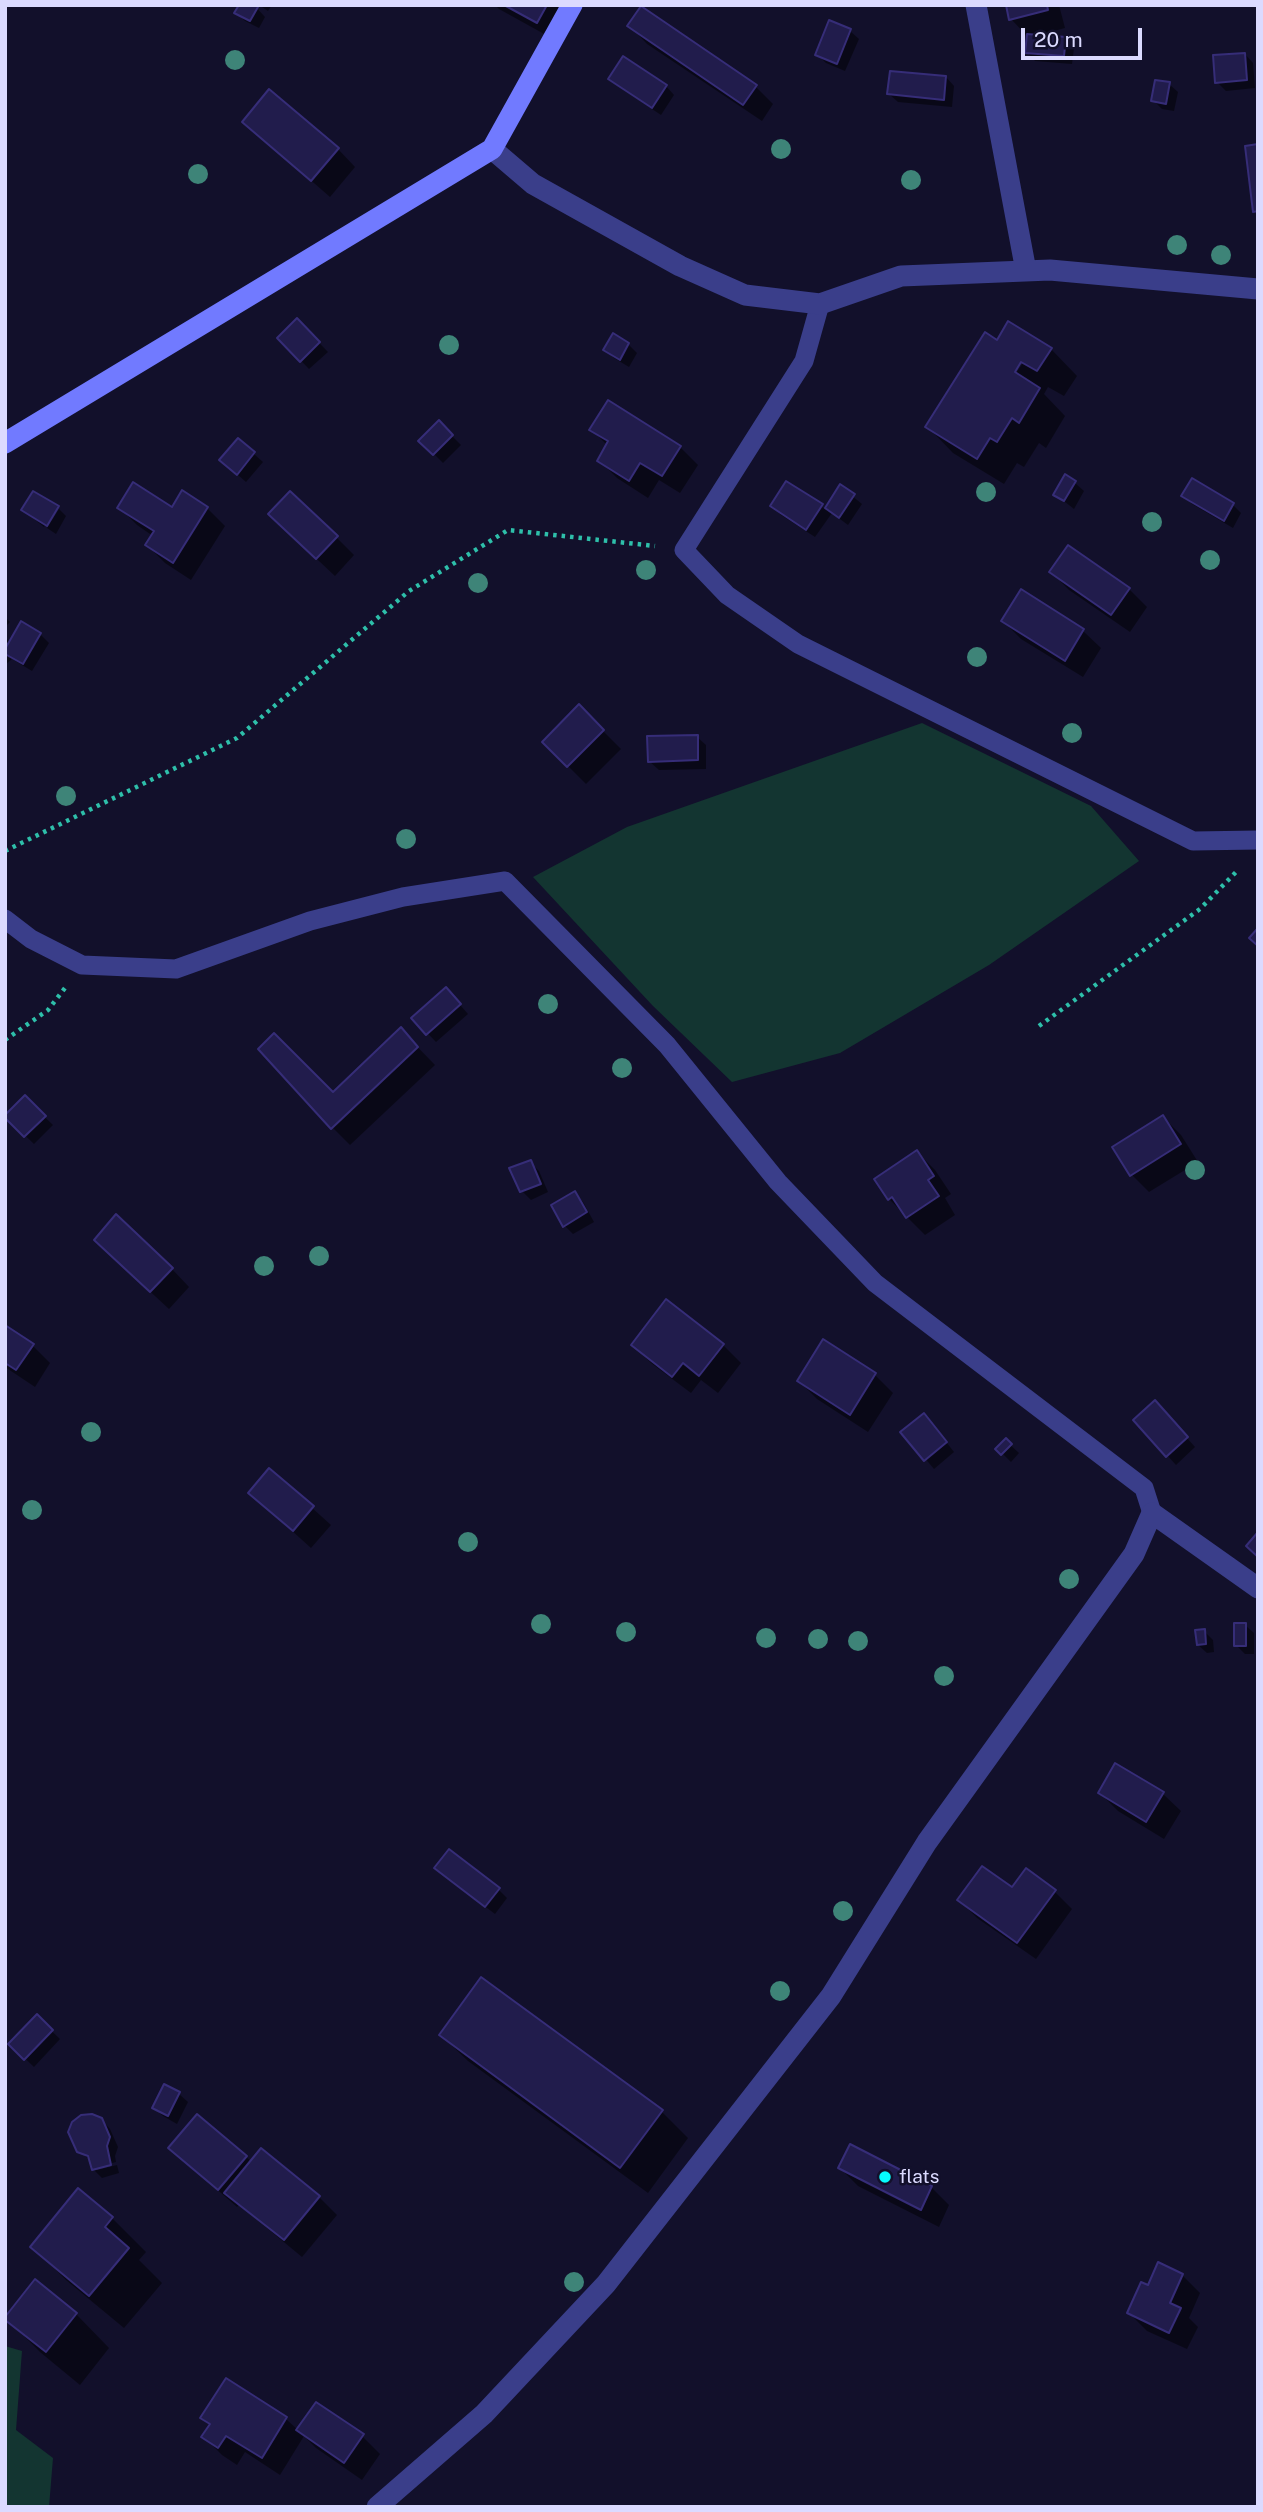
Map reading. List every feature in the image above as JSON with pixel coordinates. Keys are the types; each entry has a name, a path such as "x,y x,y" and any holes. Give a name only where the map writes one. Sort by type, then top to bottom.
{"street":[{"path":"5,443 492,149 572,5"},
{"path":"976,5 1026,271"},
{"path":"492,149 533,184 680,266 745,295 820,304 901,276 1051,270 1258,289"},
{"path":"377,2507 484,2414 606,2284 831,1996 926,1842 1135,1554 1152,1513 1258,1588"}],"lane":[{"path":"820,304 804,361 684,550 727,596 798,644 1193,841 1258,840"},
{"path":"5,919 31,939 82,965 176,969 310,921 403,897 505,881 667,1045 778,1182 875,1283 1144,1488 1152,1513"}],"path":[{"path":"5,852 237,738 409,592 508,530 684,550"},
{"path":"1039,1026 1200,909 1238,870"},
{"path":"5,1040 48,1010 82,965"}],"green space":[{"path":"922,723 1091,806 1139,861 989,965 840,1053 732,1082 653,1006 533,877 627,827"},
{"path":"5,2346 22,2351 16,2430 53,2458 49,2507 5,2507"}],"building":[{"path":"239,5 258,7 250,21 234,13"},
{"path":"504,5 547,5 537,23"},
{"path":"1006,5 1047,5 1048,10 1009,20"},
{"path":"641,6 757,85 743,105 627,26"},
{"path":"829,20 851,29 837,64 815,55"},
{"path":"1027,34 1066,37 1064,56 1025,53"},
{"path":"1245,53 1247,80 1215,83 1213,55"},
{"path":"623,56 667,85 652,108 608,79"},
{"path":"890,71 946,76 944,100 887,94"},
{"path":"1155,80 1170,82 1166,104 1151,101"},
{"path":"269,89 339,148 311,181 242,122"},
{"path":"1258,144 1258,211 1253,212 1245,146"},
{"path":"297,318 320,342 300,362 277,338"},
{"path":"1008,321 1052,348 1037,371 1021,362 1015,372 1040,388 1019,423 1012,418 997,442 990,438 977,459 925,427 985,332 997,340"},
{"path":"613,333 629,343 620,360 603,350"},
{"path":"608,400 681,446 662,476 640,463 629,481 597,461 608,441 589,430"},
{"path":"439,420 453,435 433,455 418,441"},
{"path":"238,438 255,452 237,475 219,460"},
{"path":"1065,474 1076,481 1064,501 1053,495"},
{"path":"1192,478 1234,503 1224,521 1181,496"},
{"path":"786,481 823,504 806,530 770,506"},
{"path":"133,482 172,507 182,490 208,507 173,563 145,545 154,531 117,508"},
{"path":"840,484 855,494 839,518 825,508"},
{"path":"33,491 59,506 47,526 21,510"},
{"path":"290,491 338,536 316,559 268,514"},
{"path":"1068,545 1130,588 1111,615 1049,572"},
{"path":"1021,589 1084,629 1065,661 1001,621"},
{"path":"21,621 41,633 23,664 5,654 5,649"},
{"path":"579,704 604,730 567,767 542,742"},
{"path":"698,735 698,760 648,762 647,736"},
{"path":"1258,928 1258,946 1249,938"},
{"path":"446,987 461,1004 426,1035 411,1018"},
{"path":"401,1027 418,1047 331,1129 258,1049 274,1033 333,1092"},
{"path":"25,1095 46,1116 24,1137 5,1115"},
{"path":"1163,1115 1181,1144 1130,1176 1112,1147"},
{"path":"917,1150 934,1176 928,1180 939,1196 906,1218 892,1197 888,1200 874,1179"},
{"path":"531,1160 541,1184 520,1192 509,1168"},
{"path":"575,1191 587,1212 563,1227 551,1205"},
{"path":"116,1214 173,1268 150,1292 94,1240"},
{"path":"666,1299 724,1344 699,1376 683,1363 672,1377 631,1345"},
{"path":"5,1325 34,1344 16,1370 5,1363"},
{"path":"823,1339 876,1373 850,1415 797,1381"},
{"path":"1155,1400 1188,1437 1166,1457 1133,1420"},
{"path":"924,1413 947,1442 924,1461 900,1432"},
{"path":"1006,1438 1012,1444 1001,1455 995,1449"},
{"path":"269,1468 314,1506 293,1531 248,1493"},
{"path":"1258,1532 1258,1557 1246,1546"},
{"path":"1234,1623 1246,1623 1246,1646 1234,1646"},
{"path":"1205,1629 1206,1644 1197,1645 1195,1630"},
{"path":"1115,1763 1164,1792 1146,1822 1098,1793"},
{"path":"449,1849 500,1888 485,1907 434,1868"},
{"path":"982,1866 1012,1887 1026,1868 1056,1890 1017,1943 957,1900"},
{"path":"481,1977 663,2110 620,2168 439,2035"},
{"path":"37,2014 53,2030 24,2060 8,2044"},
{"path":"164,2084 180,2092 168,2116 152,2108"},
{"path":"92,2114 102,2118 110,2137 107,2146 111,2165 92,2170 88,2156 77,2152 68,2132 72,2122 81,2115"},
{"path":"197,2114 247,2156 218,2190 168,2148"},
{"name":"flats","path":"850,2144 932,2186 921,2210 838,2168"},
{"path":"261,2148 320,2196 284,2240 224,2193"},
{"path":"78,2188 113,2217 105,2227 129,2248 89,2296 30,2247"},
{"path":"1158,2262 1183,2274 1170,2303 1181,2308 1169,2333 1127,2313 1141,2282 1148,2285"},
{"path":"35,2279 77,2313 46,2352 5,2320"},
{"path":"226,2378 287,2417 262,2458 226,2436 218,2448 201,2437 210,2424 200,2418"},
{"path":"316,2402 364,2434 344,2463 296,2430"}],"place":[{"name":"flats","path":"885,2177"}]}
